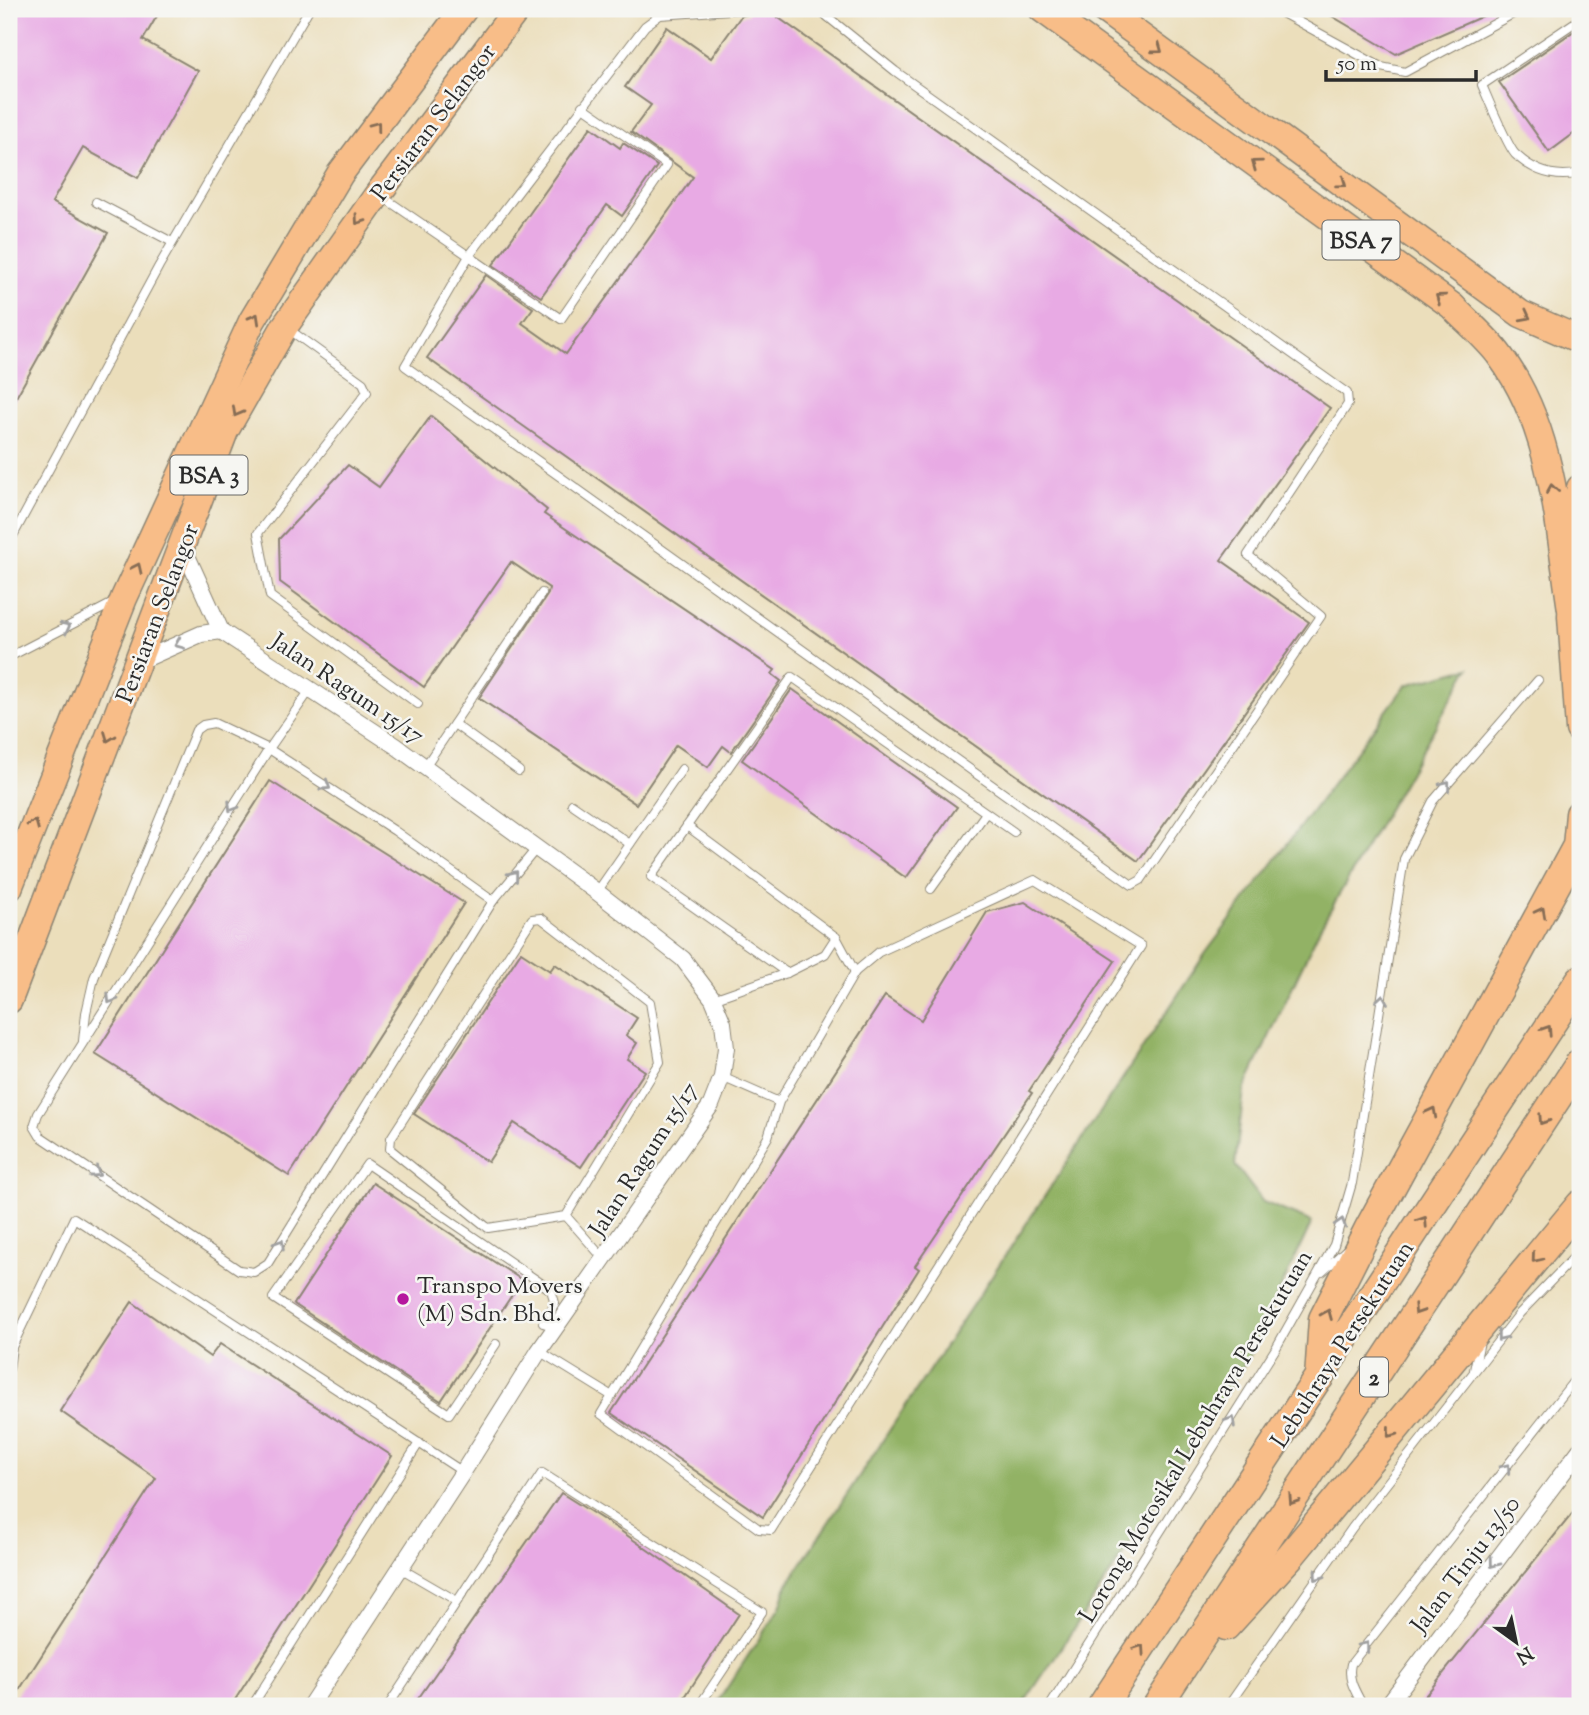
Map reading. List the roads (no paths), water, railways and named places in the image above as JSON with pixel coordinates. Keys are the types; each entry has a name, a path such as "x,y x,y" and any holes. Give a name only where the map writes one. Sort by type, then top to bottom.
{"highway":[{"path":"1576,623 1580,729"},
{"path":"1318,1381 1323,1319 1368,1230 1577,846 1580,814"},
{"name":"Lebuhraya Persekutuan","path":"1102,1706 1580,979"},
{"name":"Lebuhraya Persekutuan","path":"1162,1699 1580,1063"},
{"path":"1162,1699 1291,1555 1580,1205"}],"main road":[{"name":"Persiaran Selangor","path":"10,874 124,598 252,321 340,174 464,9"},
{"name":"Persiaran Selangor","path":"9,1000 225,431 285,326 378,194 517,9"},
{"name":"BSA 7","path":"1042,9 1452,306 1500,355 1524,398 1545,451 1562,556"},
{"name":"BSA 7","path":"1103,9 1521,314 1580,340"},
{"path":"1576,623 1562,556 1580,488"}],"street":[{"path":"138,662 201,634 221,631 183,547"},
{"name":"Jalan Ragum 15/17","path":"221,631 396,746 597,892 683,959 713,999 723,1023 726,1048 722,1077 710,1105 539,1351 310,1706"},
{"name":"Jalan Tinju 13/50","path":"1387,1706 1574,1470 1580,1450"}],"lane":[{"path":"9,543 172,242 309,9"},
{"path":"744,9 660,15 645,26 469,256 405,366 1132,885 1141,880 1321,615 1248,555 1348,404 1348,393 895,71 818,9"},
{"path":"1275,9 1381,67 1405,72 1522,9"},
{"path":"1580,19 1482,85 1514,153 1547,175 1570,176 1580,173"},
{"path":"378,194 561,318 667,165 582,106"},
{"path":"96,202 172,242"},
{"path":"285,326 363,383 367,392 258,533 270,596 418,704"},
{"path":"424,768 541,593"},
{"path":"9,657 124,598"},
{"path":"788,972 651,877 792,677 1014,832"},
{"name":"Lorong Motosikal Lebuhraya Persekutuan","path":"1050,1706 1276,1348 1334,1245 1352,1183 1404,859 1433,801 1538,680"},
{"path":"310,690 269,749 38,1114 34,1126 40,1136 239,1270 254,1272 268,1263 493,901 536,849"},
{"path":"83,1042 94,978 196,730 203,725 214,723 269,749 395,831 493,901"},
{"path":"454,724 519,771"},
{"path":"597,892 682,769"},
{"path":"572,804 630,844"},
{"path":"931,889 986,813"},
{"path":"687,826 836,937 855,972"},
{"path":"1035,880 1141,946 771,1530 759,1528 601,1414 768,1137 779,1102 855,972 879,952 1035,880"},
{"path":"541,918 650,1002 660,1062 566,1216 488,1228 390,1149 391,1138 532,919 541,918"},
{"path":"713,999 788,972 825,954 836,937"},
{"path":"722,1077 779,1102"},
{"path":"496,1344 449,1414 273,1298 367,1164 551,1290 555,1303 543,1324 556,1327"},
{"path":"566,1216 604,1259"},
{"path":"9,1369 12,1347 74,1218 463,1472"},
{"path":"1315,1279 1368,1230"},
{"path":"1228,1706 1352,1528 1520,1312 1580,1251"},
{"path":"1474,1372 1485,1318"},
{"path":"539,1351 611,1396"},
{"path":"1363,1706 1351,1683 1350,1664 1580,1373"},
{"path":"252,1706 419,1443"},
{"path":"388,1706 542,1473 762,1612 699,1706"},
{"path":"400,1568 457,1601"}],"place":[{"name":"Transpo Movers (M) Sdn. Bhd.","path":"403,1299"}]}
